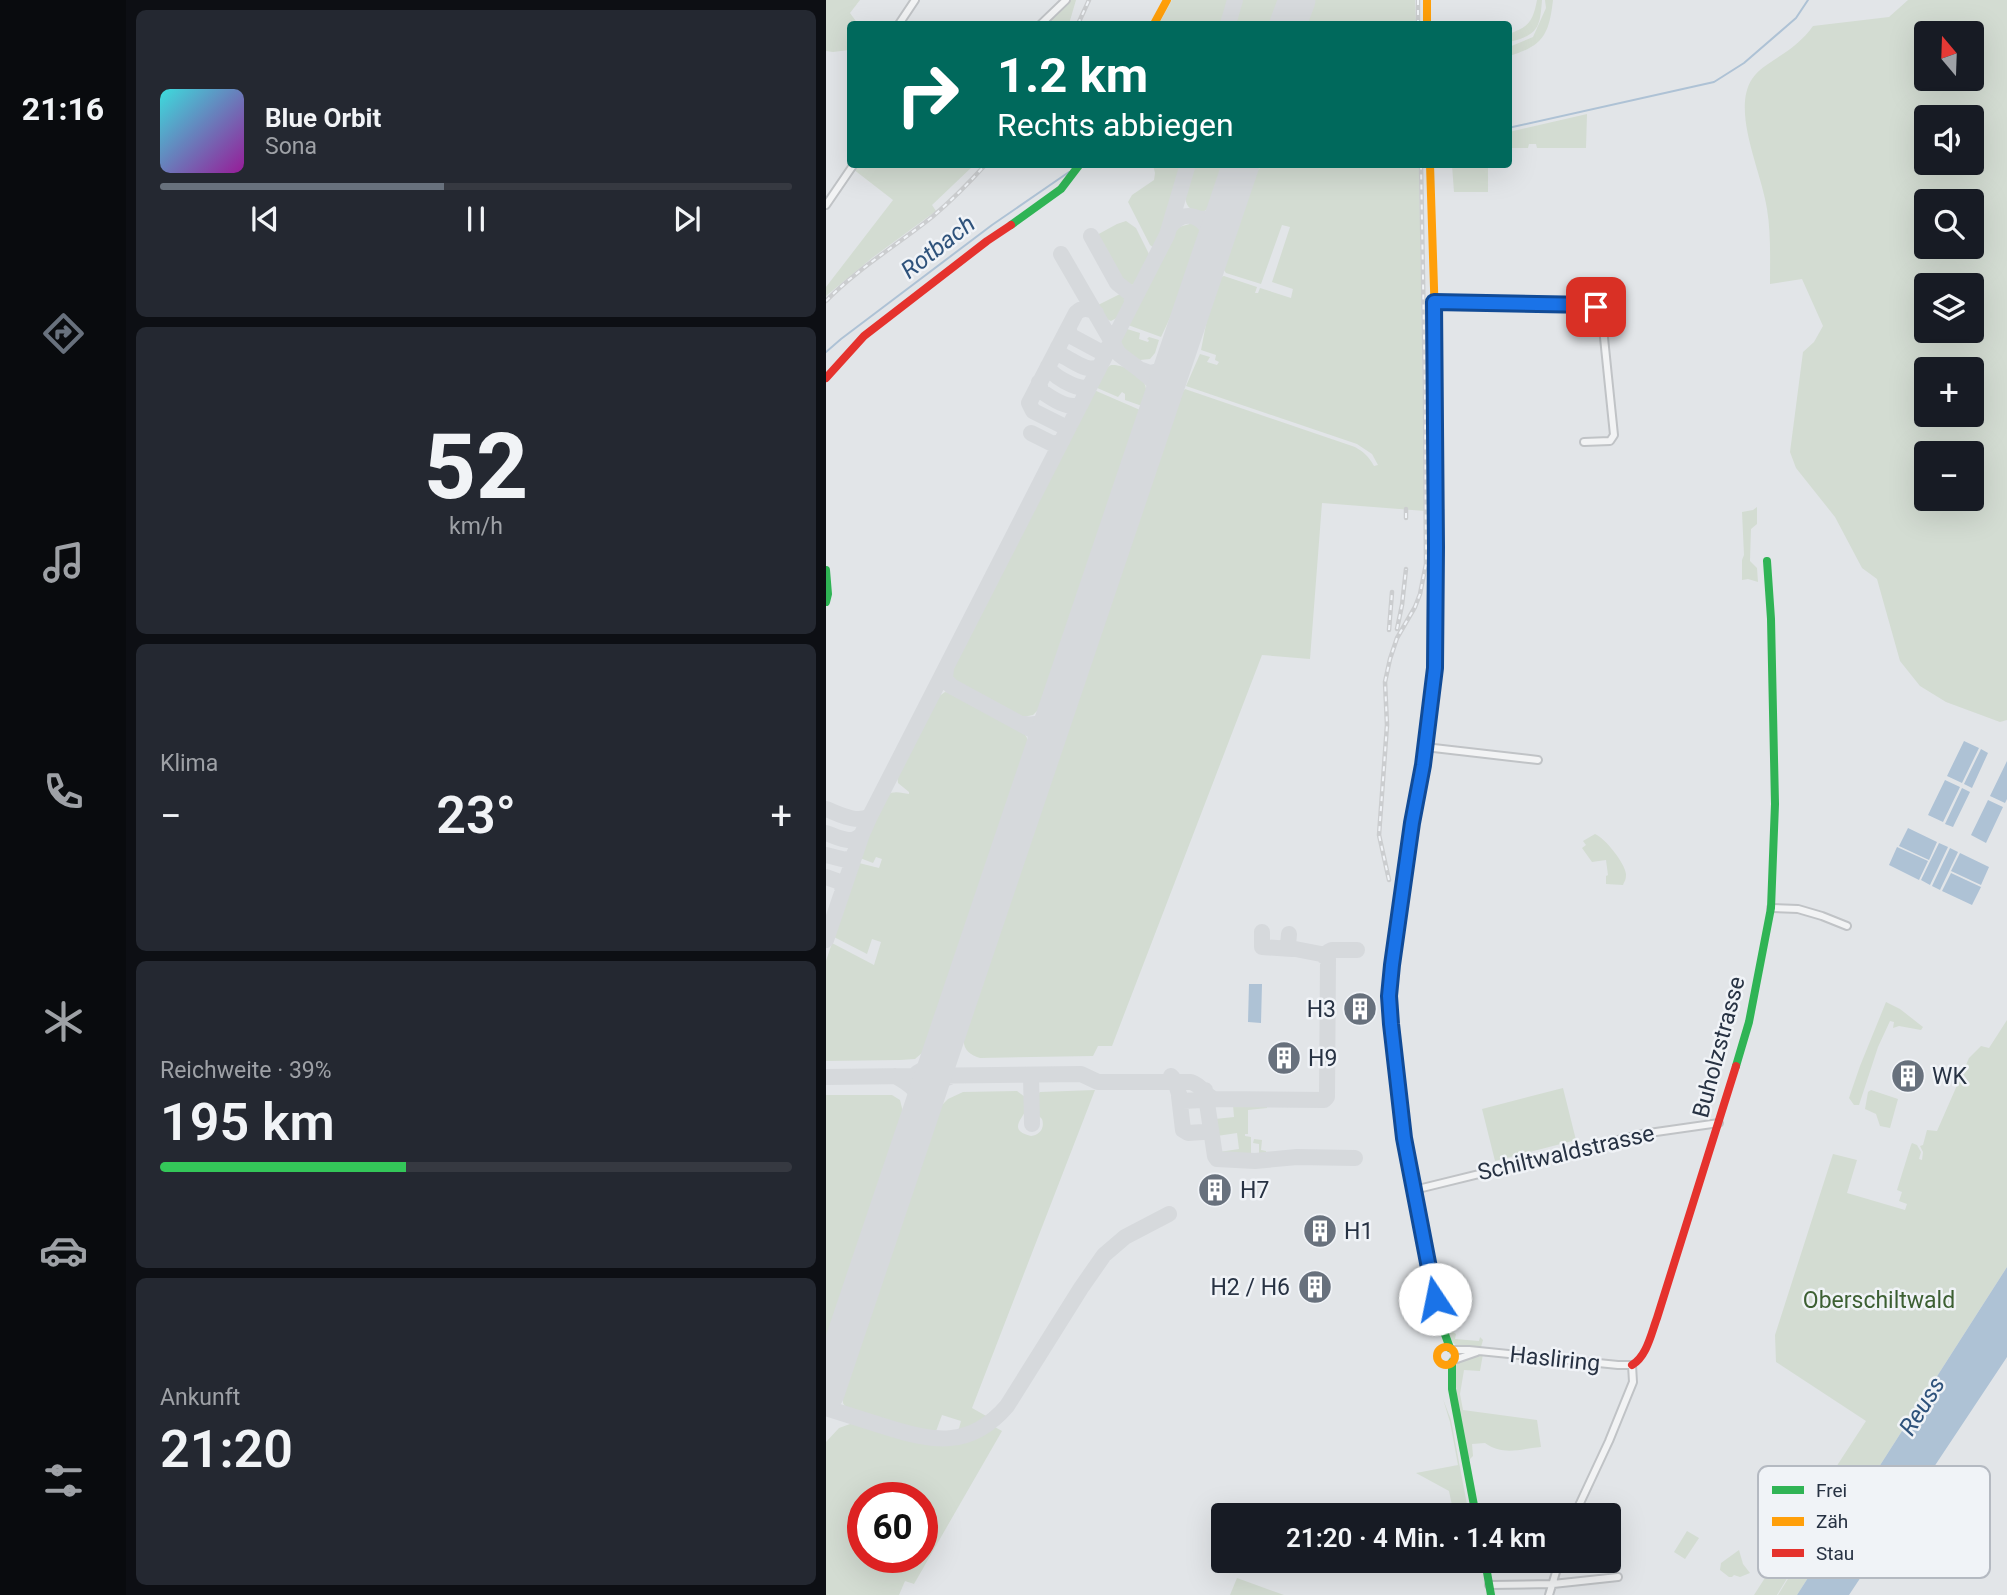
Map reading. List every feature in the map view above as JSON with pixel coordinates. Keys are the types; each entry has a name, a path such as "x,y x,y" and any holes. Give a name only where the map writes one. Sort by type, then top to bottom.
{"main road":[{"path":"1156,21 1167,0"},
{"path":"1427,0 1427,21"},
{"path":"826,378 864,337 987,241 1039,206 1068,182 1077,168"},
{"path":"1430,168 1434,302 1435,668 1389,989 1403,1129 1439,1318 1445,1339 1455,1355 1452,1389"},
{"name":"Buholzstrasse","path":"1632,1365 1643,1355 1657,1318 1719,1123 1749,1022 1771,908 1775,804 1767,561"},
{"path":"826,570 826,603"},
{"path":"1439,1318 1437,1358 1452,1389 1474,1503"},
{"path":"1438,1351 1443,1347 1451,1349"},
{"path":"1442,1364 1453,1361"},
{"path":"1487,1573 1491,1595"}],"street":[{"path":"904,21 915,0"},
{"path":"1044,21 1066,0"},
{"path":"826,205 851,168"},
{"path":"1434,302 1596,307 1602,318 1614,435 1610,441 1584,442"},
{"path":"1425,747 1538,760"},
{"path":"1771,908 1798,909 1847,926"},
{"name":"Schiltwaldstrasse","path":"1414,1190 1642,1134 1719,1123"},
{"name":"Hasliring","path":"1451,1349 1632,1365"},
{"name":"Hasliring","path":"1453,1361 1478,1351"},
{"name":"Buholzstrasse","path":"1580,1503 1633,1382 1632,1365"},
{"path":"1549,1595 1556,1573"},
{"path":"1489,1585 1552,1584 1618,1577"}],"green space":[{"path":"826,0 860,0 850,13 856,21 847,21 847,50 826,51"},
{"path":"1069,0 1076,0 1070,21 1047,21"},
{"path":"1172,0 1230,0 1224,21 1161,21"},
{"path":"1239,0 1279,0 1272,21 1233,21"},
{"path":"1314,0 1415,0 1416,21 1307,21"},
{"path":"1537,0 1542,0 1536,29 1512,41 1512,33 1529,22"},
{"path":"1545,0 1553,0 1549,22 1542,37 1530,48 1512,55 1512,46 1533,37 1546,8"},
{"path":"1908,0 2007,0 2007,720 2000,722 1946,702 1920,686 1900,661 1877,579 1862,568 1835,517 1796,468 1790,452 1803,352 1814,342 1823,326 1802,279 1770,284 1768,218 1746,125 1745,108 1746,92 1752,79 1764,67 1797,44 1813,26 1889,17"},
{"path":"1587,114 1586,148 1537,148 1536,144 1529,144 1528,148 1512,148 1512,131"},
{"path":"971,168 932,205 936,211 826,296 826,287 893,200 853,169"},
{"path":"1154,168 1182,168 1166,226 1154,248 1128,202 1132,195 1154,180"},
{"path":"1191,168 1222,168 1208,209 1201,213 1188,206 1186,186"},
{"path":"1260,168 1419,168 1425,511 1322,503 1310,659 1262,655 1112,1046 1098,1046 1093,1056 980,1058 966,1049 965,1033 1180,396 1185,389 1355,447 1366,455 1374,466 1378,465 1372,454 1357,444 1186,386 1200,354 1210,357 1207,362 1217,365 1219,362 1215,360 1216,355 1201,350 1208,314 1221,277 1257,287 1255,293 1258,293 1260,288 1291,298 1293,289 1272,282 1290,227 1282,225 1261,284 1224,270 1256,171"},
{"path":"1452,168 1488,168 1488,192 1454,192"},
{"path":"1126,221 1136,228 1150,256 1139,280 1132,285 1119,280 1095,236"},
{"path":"1193,223 1199,228 1199,237 1176,305 1161,337 1128,325 1127,322 1171,236 1179,227"},
{"path":"1122,293 1128,300 1120,316 1111,321 1102,317 1096,306"},
{"path":"1123,330 1140,333 1139,339 1148,342 1149,337 1159,340 1150,359 1140,360 1124,348 1121,336"},
{"path":"1111,365 1127,368 1142,379 1146,389 1142,406 1125,400 1125,394 1122,392 1118,397 1095,387 1103,370"},
{"path":"1094,390 1140,410 1040,708 1033,715 1023,717 958,684 952,677 951,669"},
{"path":"1757,507 1757,524 1751,529 1750,561 1757,568 1758,582 1742,580 1742,512"},
{"path":"945,692 956,694 1021,728 1028,744 923,1052 915,1059 826,1061 826,961 832,943 874,965 881,942 872,939 867,954 834,937 859,863 879,868 882,859 876,857 873,863 860,858 879,806 890,793 909,794 898,783 897,773 935,699"},
{"path":"1595,834 1609,846 1622,864 1626,874 1623,885 1606,884 1606,860 1592,862 1582,848 1586,845 1583,841"},
{"path":"1886,1002 1923,1027 1921,1030 1899,1026 1893,1028 1894,1022 1890,1021 1878,1047 1859,1105 1854,1105 1849,1098"},
{"name":"Oberschiltwald","path":"2007,1020 2007,1267 1880,1466 1837,1466 1866,1421 1776,1362 1775,1335 1833,1154 1857,1160 1847,1193 1905,1210 1907,1204 1899,1201 1902,1192 1897,1190 1912,1143 1917,1145 1921,1152 1919,1159 1922,1160 1923,1152 1920,1146 1923,1145 1927,1130 1937,1131 1969,1058 1981,1046 1989,1048"},
{"path":"1563,1088 1576,1140 1495,1161 1482,1109"},
{"path":"1095,1090 972,1408 988,1417 974,1427 958,1432 961,1421 942,1415 935,1434 906,1428 846,1408 843,1393 939,1108 948,1099 963,1092 1017,1091 1025,1097 1027,1105 1018,1127 1024,1134 1031,1136 1039,1133 1043,1125 1042,1119 1035,1112 1037,1095 1040,1092"},
{"path":"1871,1090 1898,1099 1890,1128 1880,1126 1876,1114 1865,1109 1868,1092"},
{"path":"826,1095 892,1095 900,1100 903,1112 826,1340"},
{"path":"1267,1104 1267,1108 1248,1110 1248,1134 1245,1134 1251,1137 1251,1153 1259,1153 1259,1144 1253,1143 1254,1139 1262,1140 1261,1150 1266,1151 1266,1154 1219,1154 1239,1149 1237,1133 1217,1136 1215,1119 1234,1117 1233,1105"},
{"path":"1436,1277 1455,1279 1447,1281 1442,1291 1446,1294 1445,1304 1453,1332 1456,1334 1455,1339 1479,1341 1480,1337 1483,1340 1481,1347 1464,1348 1454,1344 1449,1334 1444,1301 1442,1300 1442,1304"},
{"path":"1483,1354 1480,1371 1464,1370 1460,1394 1463,1410 1537,1420 1541,1447 1505,1451 1485,1443 1472,1444 1473,1456 1469,1460 1459,1410 1455,1370 1463,1359"},
{"path":"1443,1399 1451,1420 1467,1503 1452,1503 1449,1491 1416,1473 1458,1465"},
{"path":"850,1424 874,1428 916,1442 942,1445 966,1441 993,1426 1002,1431 938,1542 938,1482 847,1482 847,1573 920,1573 914,1584 905,1581 899,1595 826,1595 826,1442 839,1428"},
{"path":"1687,1531 1699,1538 1685,1559 1674,1552"},
{"path":"1739,1550 1743,1564 1750,1573 1729,1577 1720,1570 1721,1563"},
{"path":"1237,1578 1284,1595 1230,1595"},
{"path":"1765,1578 1787,1578 1777,1595 1754,1595"},
{"name":"Oberschiltwald","path":"1788,1578 1808,1578 1797,1595 1778,1595"}],"water":[{"path":"1964,741 1979,748 1962,783 1947,776"},
{"path":"1981,749 1988,753 1972,788 1964,784"},
{"path":"2007,761 2007,799 2005,803 1990,796"},
{"path":"1945,780 1960,787 1943,822 1928,815"},
{"path":"1962,788 1970,792 1953,827 1945,824"},
{"path":"1988,800 2003,807 1986,843 1971,835"},
{"path":"1908,828 1937,842 1929,860 1899,846"},
{"path":"1939,843 1948,847 1930,885 1921,880"},
{"path":"1897,847 1928,861 1919,880 1889,865"},
{"path":"1950,848 1958,852 1940,890 1932,886"},
{"path":"1960,853 1989,867 1981,885 1951,871"},
{"path":"1951,873 1981,887 1972,905 1942,891"},
{"path":"1249,984 1262,984 1261,1023 1248,1022"},
{"name":"Reuss","path":"2007,1267 2007,1357 1935,1466 1880,1466"},
{"path":"1808,1578 1860,1578 1849,1595 1797,1595"}],"waterway":[{"path":"1512,127 1714,82 1744,63 1796,18 1808,0"},
{"name":"Rotbach","path":"826,352 992,225 1069,172"}],"taxiway":[{"path":"1229,21 1235,0"},
{"path":"826,940 870,816 1167,235 1187,168"},
{"path":"1197,218 1215,217 1227,204"},
{"path":"1169,228 1176,220 1184,217 1199,219 1209,232 1211,251"},
{"path":"1091,236 1117,283 1131,294 1132,302"},
{"path":"1061,254 1119,354 1139,369 1150,373 1163,370 1175,360"},
{"path":"1071,423 1061,425 1033,411 1029,403 1076,313 1086,309 1096,313"},
{"path":"1068,328 1071,336 1099,351 1107,350 1110,344"},
{"path":"1058,347 1063,356 1082,366 1091,369 1100,366"},
{"path":"1048,366 1059,378 1071,384 1082,388 1090,385"},
{"path":"1141,371 1156,386 1159,406"},
{"path":"1039,382 1041,391 1055,400 1071,406 1081,404"},
{"path":"1031,433 1053,444 1062,441"},
{"path":"946,668 945,679 951,686 1032,730 1039,747 1037,766"},
{"path":"1024,724 1042,722 1057,710"},
{"path":"826,809 854,819 870,816"},
{"path":"826,833 849,840 862,834"},
{"path":"826,855 846,860 853,857 856,850"},
{"path":"826,877 840,882 843,890"},
{"path":"1262,932 1262,947 1292,949"},
{"path":"826,1077 1081,1074 1098,1082 1191,1082 1214,1099 1324,1100 1327,1097 1328,959 1321,954 1290,948 1289,934"},
{"path":"1328,952 1357,950"},
{"path":"917,1073 933,1064 941,1052"},
{"path":"1031,1075 1032,1124"},
{"path":"895,1076 914,1089 922,1110"},
{"path":"1171,1076 1183,1101 1201,1100"},
{"path":"926,1096 936,1084 950,1077"},
{"path":"1205,1090 1217,1159 1255,1161 1297,1157 1355,1158"},
{"path":"1179,1096 1183,1130 1188,1133 1203,1132"},
{"path":"826,1408 918,1436 950,1438 979,1430 1007,1406 1104,1255 1125,1237 1169,1214"},
{"path":"826,1389 829,1385"}],"runway":[{"path":"1289,21 1297,0"},
{"path":"826,1393 1240,168"}],"railway":[{"path":"1079,21 1089,0"},
{"path":"1418,0 1418,21"},
{"path":"826,301 864,268 932,217 982,168"},
{"path":"1389,880 1379,835 1387,725 1385,682 1397,638 1420,594 1426,564 1421,168"},
{"path":"1406,509 1406,518"},
{"path":"1397,629 1406,569"},
{"path":"1389,630 1392,592"}],"traffic: fast":[{"path":"1011,225 1061,189 1077,168"},
{"path":"1736,1066 1749,1022 1771,908 1775,804 1767,561"},
{"path":"826,570 826,602"},
{"path":"1400,906 1390,981 1391,1024 1404,1138 1439,1318 1450,1348"},
{"path":"1452,1362 1452,1389 1474,1503"},
{"path":"1487,1573 1491,1595"}],"traffic: slow":[{"path":"1156,21 1167,0"},
{"path":"1427,0 1427,21"},
{"path":"1430,168 1435,319 1435,588"},
{"path":"1446,1347 1452,1350 1455,1356 1452,1362 1446,1365 1440,1362 1437,1356 1440,1350 1446,1347"}],"traffic: jam":[{"path":"826,378 864,336 1011,225"},
{"path":"1400,906 1433,689 1435,588"},
{"path":"1632,1365 1641,1356 1650,1338 1736,1066"}],"place":[{"name":"H3","path":"1360,1009"},
{"name":"H9","path":"1284,1058"},
{"name":"WK","path":"1908,1076"},
{"name":"H7","path":"1215,1190"},
{"name":"H1","path":"1320,1231"},
{"name":"H2 / H6","path":"1315,1287"}],"route":[{"path":"1435,1299 1404,1138 1389,996 1435,668 1434,302 1596,307"}]}
